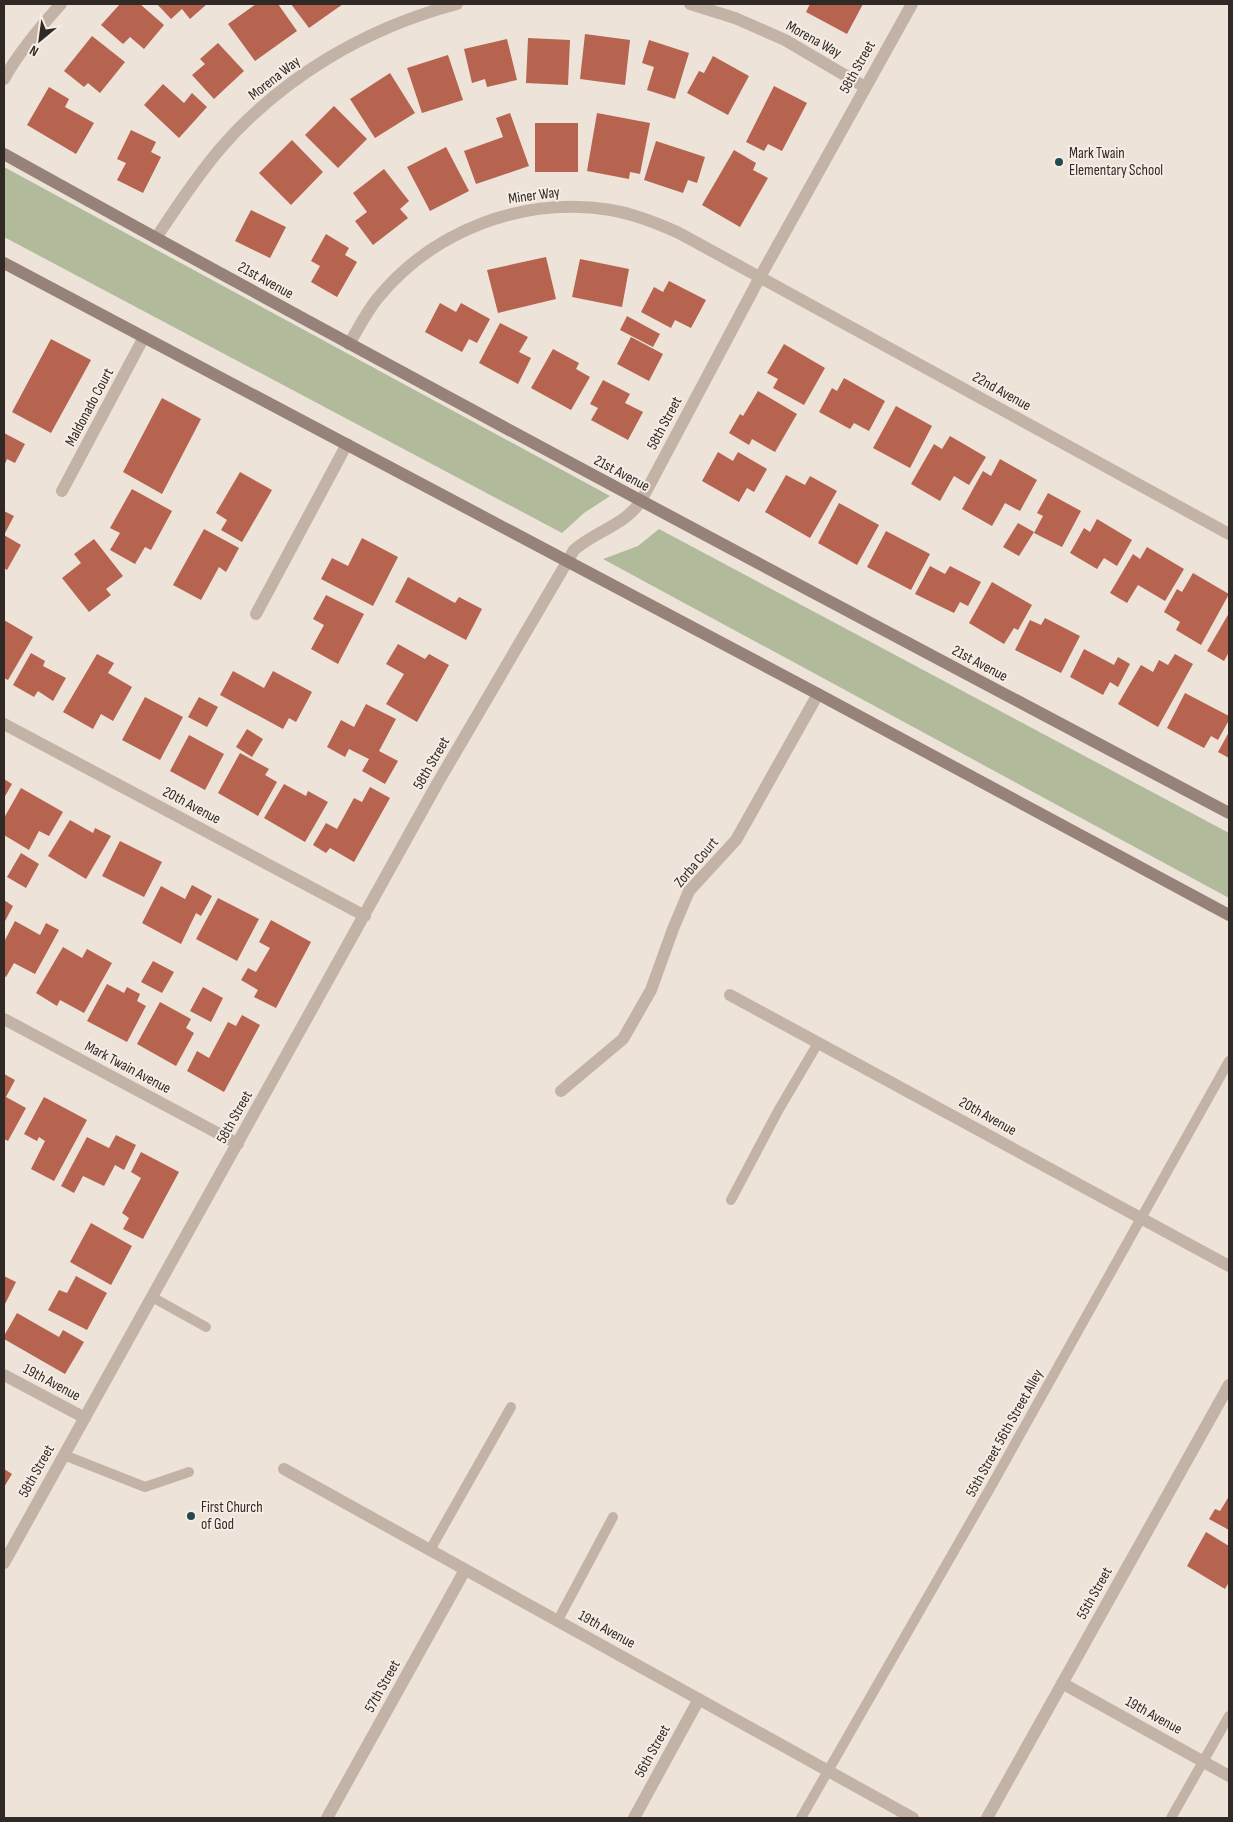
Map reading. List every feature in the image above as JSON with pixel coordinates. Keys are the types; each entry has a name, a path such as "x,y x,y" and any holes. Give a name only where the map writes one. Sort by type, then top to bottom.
{"street":[{"path":"4,79 46,20 61,4"},
{"name":"Morena Way","path":"156,238 195,180 221,148 249,119 292,82 333,54 384,28 430,11 457,4"},
{"name":"Morena Way","path":"690,4 734,18 785,40 865,87"},
{"name":"58th Street","path":"4,1563 437,784 567,561 582,544 628,516 641,501 760,277 912,4"},
{"name":"21st Avenue","path":"4,154 349,344 1229,813"},
{"name":"Miner Way","path":"349,344 377,300 403,272 426,253 455,235 486,221 514,213 544,208 578,207 612,210 647,219 679,233 760,277"},
{"path":"4,263 818,694 1229,915"},
{"name":"22nd Avenue","path":"760,277 1229,534"},
{"name":"Maldonado Court","path":"62,491 144,337"},
{"path":"256,614 348,444"},
{"name":"Zorba Court","path":"561,1091 623,1039 651,990 673,928 689,891 736,840 818,694"},
{"name":"20th Avenue","path":"4,724 365,916"},
{"name":"20th Avenue","path":"730,995 1229,1266"},
{"name":"Mark Twain Avenue","path":"4,1020 238,1144"},
{"name":"19th Avenue","path":"4,1375 85,1418"},
{"name":"55th Street","path":"987,1818 1229,1384"},
{"name":"19th Avenue","path":"284,1470 913,1818"},
{"name":"57th Street","path":"326,1818 465,1570"},
{"name":"19th Avenue","path":"1062,1683 1229,1776"},
{"name":"56th Street","path":"634,1818 699,1699"}],"lane":[{"path":"731,1200 778,1111 818,1042"},
{"name":"55th Street 56th Street Alley","path":"802,1818 1142,1219 1229,1061"},
{"path":"152,1297 206,1327"},
{"path":"430,1550 511,1407"},
{"path":"64,1455 145,1487 189,1472"},
{"path":"558,1620 613,1517"},
{"path":"1171,1818 1229,1716"}],"green space":[{"path":"4,167 610,496 584,513 562,533 4,237"},
{"path":"659,529 1229,833 1229,898 603,559 638,546"}],"building":[{"path":"120,4 140,4 164,25 144,49 130,37 123,44 101,25"},
{"path":"157,4 207,4 190,19 182,9 171,19"},
{"path":"256,4 278,4 297,31 255,61 228,24"},
{"path":"291,4 343,4 309,28"},
{"path":"810,4 863,4 847,34 806,12"},
{"path":"585,34 630,40 625,85 580,79"},
{"path":"92,36 125,62 100,93 88,83 84,87 64,71"},
{"path":"528,38 570,40 568,85 526,83"},
{"path":"507,39 517,80 487,87 485,79 472,83 464,49"},
{"path":"649,40 689,53 675,99 647,90 654,67 642,63"},
{"path":"218,43 244,71 214,99 192,75 205,64 200,59"},
{"path":"448,55 463,100 422,113 407,68"},
{"path":"713,56 749,76 728,115 687,93 699,71 704,73"},
{"path":"390,73 415,113 375,138 350,99"},
{"path":"163,84 184,103 192,93 207,107 179,138 144,105"},
{"path":"774,86 807,103 782,151 768,144 764,151 746,142"},
{"path":"49,87 69,99 65,107 94,123 76,154 27,125"},
{"path":"334,106 367,139 338,168 305,135"},
{"path":"510,113 529,166 476,184 464,151 503,137 496,118"},
{"path":"597,113 650,123 640,174 630,172 629,179 587,171"},
{"path":"535,123 578,123 578,172 535,172"},
{"path":"131,130 156,142 151,152 161,157 143,193 117,180 126,163 117,159"},
{"path":"292,140 323,172 291,205 259,173"},
{"path":"656,141 705,157 697,183 688,180 683,193 644,180"},
{"path":"446,147 469,191 430,211 407,167"},
{"path":"734,150 756,163 753,170 768,178 740,227 702,205"},
{"path":"384,169 409,201 400,209 408,218 373,245 355,221 367,212 353,193"},
{"path":"251,210 286,227 270,258 235,241"},
{"path":"326,234 349,248 345,255 357,262 337,297 311,282 320,266 311,261"},
{"path":"546,257 556,299 498,313 487,270"},
{"path":"580,259 629,269 622,307 572,297"},
{"path":"669,281 706,300 691,328 675,320 671,328 641,312 654,287 663,292"},
{"path":"440,303 456,312 461,303 490,319 477,343 469,339 462,352 425,332"},
{"path":"627,316 660,334 653,347 620,330"},
{"path":"500,323 528,337 519,352 531,358 518,384 479,363"},
{"path":"631,337 663,354 649,381 617,364"},
{"path":"51,339 91,360 51,433 12,412"},
{"path":"784,344 825,368 804,405 773,388 778,379 767,373"},
{"path":"553,349 579,363 576,369 590,377 571,410 531,388"},
{"path":"844,378 885,401 869,431 854,423 850,429 819,412 832,388 837,391"},
{"path":"603,380 630,394 625,403 643,412 628,440 591,420 598,408 590,404"},
{"path":"758,391 797,414 775,452 752,439 749,445 729,433 740,414 743,416"},
{"path":"162,398 201,419 162,494 123,472"},
{"path":"896,406 932,426 910,468 873,448"},
{"path":"4,433 25,444 15,463 7,459 4,466"},
{"path":"950,436 986,457 969,485 954,476 940,501 911,484 934,444 942,449"},
{"path":"718,452 733,461 738,452 767,469 754,492 747,488 739,502 702,481"},
{"path":"1000,459 1037,480 1020,511 1005,503 992,526 962,509 983,471 991,476"},
{"path":"240,472 272,490 242,542 221,530 227,520 216,513"},
{"path":"786,475 805,485 810,476 837,491 810,538 765,512"},
{"path":"132,489 172,511 151,550 145,547 135,564 110,550 120,533 110,528"},
{"path":"1048,493 1081,511 1062,547 1034,533 1043,516 1037,513"},
{"path":"839,503 879,525 857,565 818,543"},
{"path":"4,511 14,516 4,535"},
{"path":"1097,519 1132,540 1117,566 1104,558 1097,569 1070,553 1084,528 1090,532"},
{"path":"1018,523 1034,532 1019,556 1003,547"},
{"path":"204,529 239,548 226,572 219,567 201,600 173,585"},
{"path":"886,531 930,554 911,590 867,567"},
{"path":"4,535 21,545 7,570 4,568"},
{"path":"362,538 398,557 373,606 321,579 332,558 348,566"},
{"path":"94,539 123,576 106,589 111,595 89,612 62,578 81,563 74,554"},
{"path":"1147,547 1184,569 1165,601 1138,585 1127,603 1110,593 1133,554 1140,559"},
{"path":"930,566 945,574 950,566 981,582 968,606 960,602 954,613 915,594"},
{"path":"1193,573 1229,594 1201,645 1176,630 1180,622 1164,612 1177,589 1182,592"},
{"path":"408,577 455,603 459,597 482,609 466,640 395,602"},
{"path":"992,582 1032,605 1018,630 1014,628 1004,644 969,623"},
{"path":"326,595 364,614 338,664 311,649 324,625 313,619"},
{"path":"1229,613 1229,652 1224,661 1207,651"},
{"path":"1045,618 1080,636 1061,673 1015,650 1030,620 1041,625"},
{"path":"4,620 33,637 8,680 4,678"},
{"path":"398,644 425,659 429,654 449,665 417,722 386,704 404,674 386,664"},
{"path":"1084,649 1114,665 1118,657 1130,664 1118,687 1110,682 1103,695 1070,677"},
{"path":"31,653 45,661 43,666 66,678 53,701 38,691 34,697 13,685"},
{"path":"97,654 114,663 108,673 132,687 113,721 101,714 93,729 63,712"},
{"path":"1175,654 1193,664 1158,727 1118,704 1141,665 1153,672 1159,660 1168,665"},
{"path":"233,671 264,688 273,671 312,692 296,722 289,718 283,729 220,695"},
{"path":"1185,693 1229,716 1229,720 1218,740 1211,736 1204,748 1167,728"},
{"path":"145,697 183,717 160,760 122,740"},
{"path":"199,697 218,707 207,727 188,717"},
{"path":"366,704 396,719 379,751 398,761 385,784 362,771 369,759 349,749 345,757 327,747 341,720 354,727"},
{"path":"247,729 263,739 252,757 236,747"},
{"path":"1229,732 1229,758 1218,752"},
{"path":"189,735 224,754 205,790 170,771"},
{"path":"240,753 269,769 265,775 277,782 258,816 218,793"},
{"path":"4,779 12,784 4,798"},
{"path":"284,784 306,796 308,791 328,802 305,842 264,818"},
{"path":"370,787 390,798 354,862 330,848 326,853 313,845 326,823 337,829 354,798 362,802"},
{"path":"21,788 63,812 49,836 39,831 29,850 4,835 4,818"},
{"path":"70,820 93,833 95,828 111,836 86,879 48,856"},
{"path":"120,841 162,862 144,897 102,876"},
{"path":"21,853 39,864 26,888 7,877"},
{"path":"192,885 212,896 201,916 196,913 181,944 142,923 161,886 185,899"},
{"path":"218,898 259,919 237,961 196,939"},
{"path":"4,900 13,906 4,923"},
{"path":"271,920 311,942 276,1008 254,997 258,990 241,980 248,968 256,972 270,948 259,942"},
{"path":"15,921 40,935 46,923 59,930 35,974 14,963 6,977 4,976 4,942"},
{"path":"63,947 82,958 87,949 112,963 84,1013 60,1000 57,1006 36,993"},
{"path":"153,961 174,972 162,993 141,982"},
{"path":"107,984 124,993 127,987 140,994 137,1001 146,1006 127,1042 87,1021"},
{"path":"203,987 223,998 211,1022 190,1011"},
{"path":"160,1002 191,1019 186,1028 194,1033 176,1066 137,1044"},
{"path":"242,1015 260,1025 224,1092 187,1071 197,1051 209,1058 228,1022 236,1026"},
{"path":"4,1074 15,1080 6,1097 26,1108 8,1141 4,1139"},
{"path":"44,1097 87,1120 54,1181 31,1169 45,1141 39,1137 37,1141 24,1134"},
{"path":"116,1135 136,1145 124,1170 115,1165 104,1186 83,1176 74,1193 61,1186 87,1137 109,1148"},
{"path":"141,1152 179,1172 143,1239 123,1229 129,1218 122,1213 141,1178 131,1172"},
{"path":"91,1223 132,1246 111,1285 70,1262"},
{"path":"4,1276 16,1282 4,1306"},
{"path":"76,1276 107,1293 87,1330 48,1310 59,1290 67,1293"},
{"path":"17,1313 59,1337 63,1330 84,1342 65,1374 4,1339"},
{"path":"4,1469 12,1474 4,1487"},
{"path":"1228,1498 1229,1530 1209,1519 1215,1509 1220,1511"},
{"path":"1206,1532 1229,1546 1229,1582 1225,1589 1187,1566"}],"place":[{"name":"Mark Twain Elementary School","path":"1059,162"},
{"name":"First Church of God","path":"191,1516"}]}
